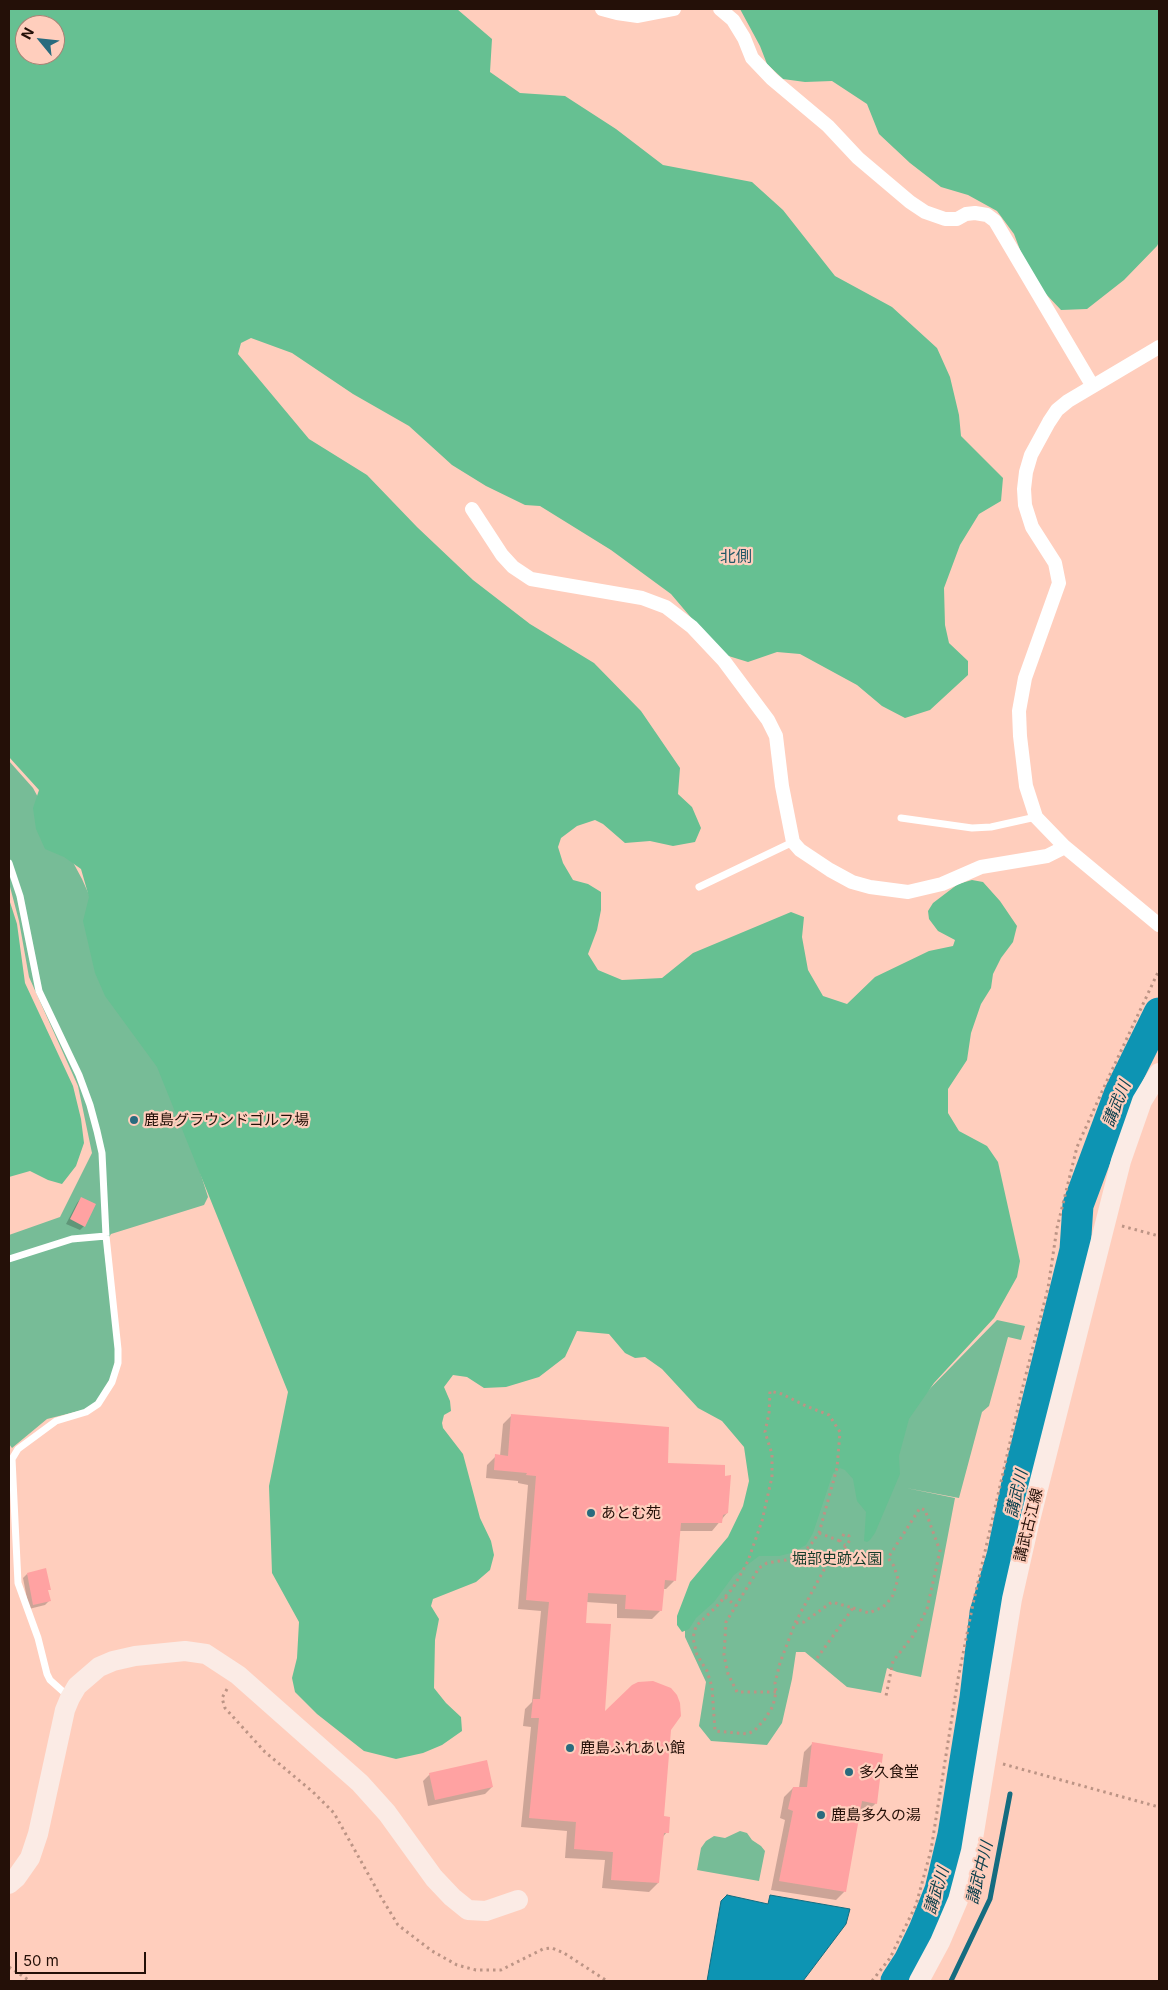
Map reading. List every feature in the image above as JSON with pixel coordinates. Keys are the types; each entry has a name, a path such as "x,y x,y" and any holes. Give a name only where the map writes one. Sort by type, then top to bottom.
{"main road":[{"name":"講武古江線","path":"919,1981 940,1942 958,1900 971,1851 1012,1598 1104,1221 1121,1161 1139,1110 1159,1073"},
{"path":"9,1884 16,1878 30,1858 38,1834 65,1710 77,1686 99,1667 112,1661 135,1656 184,1651 206,1654 238,1675 360,1783 388,1814 434,1878 452,1898 468,1910 486,1911 518,1900"}],"street":[{"path":"602,9 638,16 674,9"},
{"path":"720,9 732,20 744,38 752,58 772,79 828,126 858,158 910,202 925,212 945,219 957,219 966,214 975,213 987,216 995,221 1092,385"},
{"path":"1159,347 1092,385 1057,410 1034,448 1026,472 1024,489 1026,505 1035,533 1055,563 1059,583 1025,678 1019,711 1026,786 1036,817 1065,847 1159,925"},
{"path":"472,509 502,556 513,567 531,579 642,598 666,607 692,627 724,661 768,720 776,736 782,786 793,842 809,858 852,882 870,887 908,892 942,884 981,867 1047,856 1065,847"}],"lane":[{"path":"901,818 972,828 991,827 1036,817"},
{"path":"699,887 793,842"},
{"path":"9,862 20,896 39,991 79,1075 93,1114 102,1153 106,1236 118,1350 118,1363 112,1382 98,1404 86,1412 56,1421 18,1449 12,1459 18,1583 38,1638 47,1674 50,1680 70,1698"},
{"path":"9,1259 72,1239 106,1236"}],"path":[{"path":"872,1981 890,1958 916,1905 931,1850 958,1679 971,1613 1022,1390 1048,1288 1057,1228 1077,1147 1104,1085 1159,970"},
{"path":"1104,1221 1159,1236"},
{"path":"776,1692 737,1692 728,1674 724,1655 726,1622 759,1568 767,1563 786,1560 801,1553 810,1547 819,1533 837,1468 840,1432 829,1415 782,1394 770,1391 769,1413 765,1432 772,1454 772,1477 762,1521 748,1561 733,1588 696,1626 693,1638 712,1687 715,1730 748,1734 755,1730 773,1706 776,1692 775,1683 780,1662 795,1622 831,1557 843,1550 850,1540 847,1535 841,1535 840,1541"},
{"path":"795,1622 804,1622 832,1602 869,1613 883,1607 893,1595 898,1579 894,1566 888,1558 920,1508 925,1510 940,1551 927,1609 912,1636 893,1662 886,1696"},
{"path":"819,1533 840,1541 845,1545"},
{"path":"726,1597 736,1606"},
{"path":"815,1661 853,1608"},
{"path":"238,1675 222,1698 225,1708 266,1752 313,1792 334,1813 398,1925 432,1952 457,1965 476,1970 501,1970 543,1949 552,1948 564,1953 607,1981"},
{"path":"985,1759 1159,1807"},
{"path":"9,1967 30,1981"}],"green space":[{"path":"9,9 457,9 492,39 490,72 520,93 565,96 616,129 663,165 752,182 783,210 835,276 892,307 937,348 950,377 959,415 961,436 1003,478 1001,501 979,514 960,545 944,588 945,625 949,643 968,661 968,675 930,710 905,718 882,706 857,685 800,654 777,652 748,662 722,654 671,594 611,550 540,506 525,505 486,486 452,465 409,426 353,394 292,353 251,338 241,343 238,354 309,439 367,475 417,527 473,580 530,624 594,663 641,711 680,768 678,794 692,807 701,828 695,842 673,846 650,841 625,843 603,824 595,820 577,826 561,838 558,847 563,863 573,880 588,884 601,892 601,910 597,930 588,954 598,970 622,980 662,978 693,953 791,912 804,917 802,937 808,970 823,996 847,1004 875,977 929,951 953,946 955,940 938,931 929,919 928,911 933,903 958,884 972,880 983,882 1000,901 1017,926 1013,942 1001,958 993,974 991,988 981,1004 971,1033 967,1060 948,1089 948,1113 959,1131 987,1146 998,1162 1020,1261 1017,1277 994,1318 934,1383 909,1419 899,1456 900,1474 875,1533 870,1540 864,1541 866,1512 857,1501 853,1479 845,1470 840,1468 833,1473 813,1533 806,1545 791,1553 779,1556 759,1556 734,1575 714,1602 696,1618 689,1629 682,1632 677,1625 677,1616 690,1582 728,1537 743,1506 749,1481 744,1447 722,1421 698,1408 662,1369 645,1357 635,1358 625,1353 609,1334 577,1331 565,1357 539,1377 506,1387 484,1388 467,1377 453,1375 444,1387 450,1401 451,1411 444,1415 443,1428 463,1454 480,1518 491,1541 494,1555 490,1570 476,1582 433,1599 431,1606 439,1619 435,1640 434,1688 461,1717 462,1731 442,1745 423,1753 396,1759 364,1751 317,1714 295,1692 292,1678 297,1658 299,1622 272,1573 269,1486 288,1392 157,1067 105,996 95,973 83,921 89,897 81,869 64,857 45,849 36,829 33,808 39,790 9,757"},
{"path":"740,9 1159,9 1159,242 1157,246 1124,280 1087,309 1061,310 1044,292 1025,263 1014,234 997,211 968,195 941,187 910,163 879,134 867,104 832,81 805,82 783,79 767,64 760,46"},
{"name":"鹿島グラウンドゴルフ場","path":"9,761 33,788 82,879 169,1075 208,1197 204,1205 111,1234 104,1246 116,1351 114,1369 106,1389 97,1403 83,1410 47,1419 12,1448 9,1444 9,1235 60,1217 92,1153 78,1086 29,977 19,921 9,883"},
{"path":"9,899 17,924 25,983 73,1086 81,1119 84,1143 76,1166 62,1184 48,1180 30,1171 9,1177"},
{"name":"堀部史跡公園","path":"997,1320 1025,1326 1021,1340 1008,1337 989,1406 982,1412 959,1498 906,1488 955,1498 921,1677 887,1668 881,1693 847,1687 805,1652 796,1652 782,1723 767,1745 711,1741 699,1726 706,1682 685,1637 685,1618 732,1544 910,1409"},
{"path":"740,1831 747,1833 765,1851 759,1881 697,1870 701,1848 706,1841 714,1836 725,1838"}],"water":[{"path":"727,1895 768,1904 770,1895 850,1909 846,1924 803,1981 707,1981 721,1901"}],"building":[{"path":"81,1197 96,1204 85,1227 70,1219"},
{"path":"511,1414 669,1427 668,1463 725,1465 725,1476 731,1475 728,1513 723,1515 722,1523 681,1523 676,1581 665,1580 662,1611 625,1609 626,1595 588,1593 586,1623 611,1624 605,1711 632,1685 638,1682 653,1681 671,1688 677,1695 680,1703 681,1716 671,1730 664,1816 670,1817 669,1833 664,1833 659,1883 611,1880 613,1852 574,1849 576,1822 529,1818 539,1718 531,1718 533,1699 540,1699 549,1602 526,1600 536,1476 526,1475 527,1473 494,1470 495,1454 508,1456"},
{"path":"46,1568 51,1590 48,1590 51,1601 33,1605 27,1573"},
{"name":"鹿島多久の湯","path":"812,1742 883,1754 877,1804 862,1801 846,1892 779,1881 793,1811 788,1809 793,1787 807,1787"},
{"path":"487,1760 493,1787 435,1800 429,1773"}],"waterway":[{"name":"講武川","path":"896,1981 909,1961 924,1930 940,1890 953,1835 975,1698 985,1613 1002,1556 1017,1483 1075,1250 1078,1205 1120,1092 1159,1013"},
{"name":"講武中川","path":"951,1981 990,1899 1010,1794"}],"place":[{"name":"鹿島グラウンドゴルフ場","path":"134,1120"},
{"name":"あとむ苑","path":"591,1513"},
{"name":"鹿島ふれあい館","path":"570,1748"},
{"name":"多久食堂","path":"849,1772"},
{"name":"鹿島多久の湯","path":"821,1815"}],"district":[{"name":"北側","path":"736,557"}]}
